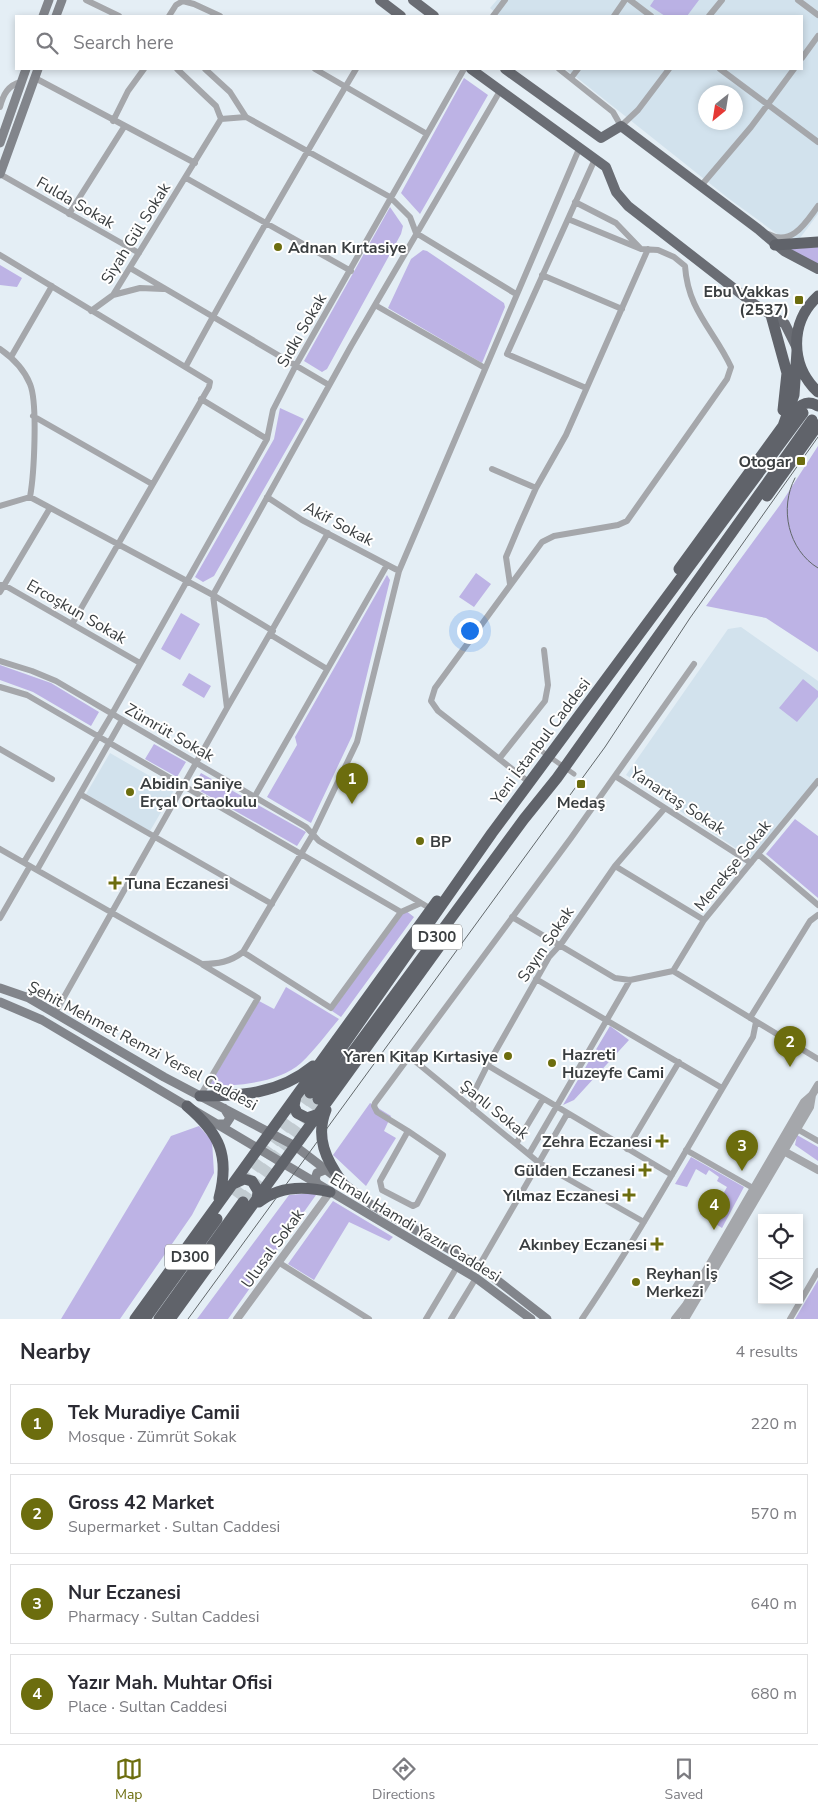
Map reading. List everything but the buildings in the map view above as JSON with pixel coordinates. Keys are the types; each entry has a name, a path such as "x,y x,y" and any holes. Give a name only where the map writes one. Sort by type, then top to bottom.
{"highway":[{"path":"775,244 818,242"},
{"path":"783,426 794,395 801,319 818,296"},
{"path":"758,461 782,413 787,383 786,363 771,315"},
{"path":"797,349 804,374 818,392"},
{"path":"595,695 614,659 783,426 803,404 809,402 818,406"},
{"name":"Yeni İstanbul Caddesi","path":"811,420 630,684 608,706 557,778 314,1096 492,833 595,695 811,420"},
{"path":"243,1199 283,1164 528,824 557,778"},
{"path":"170,1319 243,1199 258,1149 324,1057 426,906 492,833"},
{"path":"200,1096 243,1095 269,1090 296,1079 324,1057"},
{"path":"333,1094 323,1119 321,1137 327,1157 342,1182"},
{"path":"296,1096 294,1106 300,1115 307,1118 319,1114"},
{"path":"135,1319 216,1207 224,1176 221,1146 211,1128 187,1106"},
{"path":"216,1207 243,1199 263,1198 281,1191 307,1188 330,1192"},
{"name":"D300","path":"145,1319 243,1199"},
{"name":"D300","path":"159,1319 243,1199"}],"main road":[{"path":"43,15 49,0"},
{"path":"56,15 62,0"},
{"path":"380,0 389,13"},
{"path":"413,0 433,15"},
{"path":"0,143 26,70"},
{"path":"472,70 606,167 616,192 628,206 786,325 797,349"},
{"path":"507,70 602,138 621,126 758,229 775,244 818,269"},
{"path":"0,174 36,73"},
{"name":"Şehit Mehmet Remzi Yersel Caddesi","path":"0,988 29,998 200,1096 295,1146"},
{"name":"Şehit Mehmet Remzi Yersel Caddesi","path":"0,1002 42,1020 258,1149"},
{"path":"218,1124 226,1124 230,1118 224,1108"},
{"name":"Elmalı Hamdi Yazır Caddesi","path":"295,1146 372,1205 479,1266 547,1319"},
{"name":"Elmalı Hamdi Yazır Caddesi","path":"258,1149 476,1278 527,1318"},
{"path":"318,1186 315,1179 317,1173 327,1169"}],"street":[{"path":"86,0 117,15"},
{"path":"495,15 505,0"},
{"path":"615,15 626,0"},
{"path":"630,0 650,15"},
{"path":"710,15 722,0"},
{"path":"798,0 818,15"},
{"path":"170,15 176,5 183,1 218,15"},
{"path":"803,57 818,36"},
{"path":"113,121 128,91 143,70"},
{"path":"178,70 216,106 221,119 246,117"},
{"path":"206,70 230,92 246,117 390,197 410,217 416,233 516,294"},
{"path":"317,70 427,134"},
{"path":"186,366 265,223 355,70"},
{"name":"Sıdkı Sokak","path":"24,862 112,714 267,439 273,410 296,366 463,70"},
{"path":"560,70 613,112 621,126 638,110 668,70"},
{"path":"571,78 577,70"},
{"path":"721,70 818,142"},
{"path":"700,186 768,104 793,70"},
{"path":"36,73 113,121 195,163"},
{"path":"0,107 2,98 11,86 21,82"},
{"path":"227,708 213,595 375,304 500,91"},
{"name":"Siyah Gül Sokak","path":"91,311 113,295 221,119"},
{"path":"69,214 124,127"},
{"path":"202,964 219,964 234,959 243,952 313,834 357,742 399,571 579,149"},
{"path":"586,388 507,354 595,159"},
{"name":"Fulda Sokak","path":"0,174 139,253"},
{"path":"186,178 351,271"},
{"path":"575,202 616,223 645,249"},
{"path":"758,229 773,236 792,236 799,232 818,206"},
{"path":"530,783 438,712 431,701 435,688 542,542 554,536 627,521 727,379 731,367 723,350 703,324 692,301 686,282 685,266 674,257 658,250 645,249 568,219"},
{"path":"510,584 506,557 536,488 566,435 622,309 645,249"},
{"path":"0,255 210,382 209,387 72,624"},
{"path":"130,268 329,385"},
{"path":"542,275 622,309"},
{"path":"11,357 52,286"},
{"path":"113,295 140,288 166,289"},
{"path":"375,304 485,368"},
{"path":"0,349 11,357 24,371 31,386 34,476 30,497"},
{"path":"201,399 267,439"},
{"path":"33,416 152,484"},
{"path":"492,469 536,488"},
{"path":"0,506 30,497 213,595 327,669"},
{"name":"Akif Sokak","path":"267,497 328,533 399,571"},
{"path":"0,592 2,585 50,508"},
{"path":"56,1013 227,708 328,533"},
{"path":"255,796 387,565"},
{"name":"Ercoşkun Sokak","path":"2,585 140,663"},
{"path":"499,758 544,701 548,685 544,650"},
{"name":"Zümrüt Sokak","path":"0,662 32,671 56,681 306,827 319,841 426,906"},
{"path":"408,1131 380,1181 380,1187 413,1206 417,1204 443,1155 408,1131 377,1112 374,1106 615,776 694,664"},
{"path":"0,687 27,695 401,912"},
{"path":"37,870 122,720"},
{"path":"0,749 52,779"},
{"path":"540,750 574,774"},
{"name":"Yanartaş Sokak","path":"615,776 751,863"},
{"name":"Menekşe Sokak","path":"673,971 704,920 818,781"},
{"path":"80,794 272,904"},
{"name":"Sayın Sokak","path":"474,1109 474,1092 487,1065 549,957 561,944 615,866 665,808"},
{"path":"0,849 258,998 200,1096"},
{"path":"758,854 818,905"},
{"path":"0,918 30,866"},
{"path":"615,866 704,920"},
{"path":"243,952 331,1008 401,912 426,906"},
{"path":"750,1018 810,921 818,915"},
{"path":"512,916 615,978 630,980 673,971 818,1059"},
{"path":"810,921 818,926"},
{"path":"536,979 722,1088"},
{"path":"529,1154 608,1021 630,980"},
{"path":"582,1319 618,1266 753,1037 756,1022"},
{"name":"Şanlı Sokak","path":"410,1056 538,1162 644,1222"},
{"path":"627,1149 678,1062"},
{"path":"487,1065 672,1175"},
{"path":"686,1319 780,1150 804,1102 812,1095 818,1085"},
{"path":"675,1319 686,1305 753,1188 797,1129 810,1107 812,1095"},
{"path":"516,1144 543,1100"},
{"path":"479,1266 567,1114"},
{"path":"797,1129 818,1141"},
{"path":"686,1150 753,1188"},
{"path":"780,1150 818,1170"},
{"name":"Ulusal Sokak","path":"237,1319 330,1192"},
{"path":"278,1262 369,1319"},
{"path":"426,1319 457,1267"},
{"path":"790,1319 818,1271"},
{"path":"451,1319 476,1278"}],"shaded area":[{"path":"497,0 818,0 818,214 800,238 784,239 728,198 567,70 803,70 803,15 498,15 490,8"},
{"path":"654,0 699,0 688,15 664,15 650,6"},
{"path":"464,78 488,95 420,214 401,193"},
{"path":"390,207 403,226 401,234 327,369 322,372 304,361"},
{"path":"818,247 818,266 790,249"},
{"path":"423,250 504,303 505,307 482,363 388,308 411,259"},
{"path":"0,265 22,278 17,287 0,285"},
{"path":"280,408 304,419 214,576 203,582 195,577 274,439"},
{"path":"818,446 818,652 766,618 706,606 780,505"},
{"path":"476,573 491,584 474,607 459,597"},
{"path":"387,575 390,580 352,736 311,823 267,797 297,745 295,737"},
{"path":"181,613 200,624 180,660 161,649"},
{"path":"741,627 818,681 818,777 752,859 626,775 728,629"},
{"path":"0,665 51,683 99,712 91,726 33,692 0,680"},
{"path":"189,673 211,686 204,698 182,685"},
{"path":"803,679 818,691 818,697 797,722 779,708"},
{"path":"154,744 186,762 177,777 145,759"},
{"name":"Abidin Saniye Erçal Ortaokulu","path":"110,753 174,790 150,831 86,794"},
{"path":"201,773 306,832 297,846 193,787"},
{"path":"795,819 818,836 818,898 766,854"},
{"path":"405,910 414,917 341,1017 332,1011"},
{"path":"286,987 339,1019 311,1053 292,1070 257,1082 209,1086 259,1001 274,1009"},
{"path":"610,1026 629,1040 574,1100 563,1105"},
{"path":"370,1103 391,1116 384,1131 396,1138 366,1186 333,1155"},
{"path":"199,1126 212,1141 214,1173 192,1215 120,1319 61,1319 171,1136"},
{"path":"797,1135 818,1147 818,1161 795,1145"},
{"path":"691,1157 744,1187 722,1228 700,1214 709,1196 719,1201 727,1187 717,1181 719,1177 709,1170 706,1175 696,1169 687,1187 675,1184"},
{"path":"314,1193 316,1195 228,1319 197,1319 289,1195"},
{"path":"333,1201 393,1237 389,1241 349,1222 314,1280 288,1264"},
{"path":"818,1280 818,1319 795,1319"}],"tunnel":[{"path":"234,1196 310,1093"},
{"path":"243,1202 318,1099"}],"tram line":[{"path":"188,1319 605,747 690,618 818,437"},
{"path":"795,478 788,502 789,528 799,551 818,568"}],"place":[{"name":"Adnan Kırtasiye","path":"278,247"},
{"name":"Ebu Vakkas (2537)","path":"799,300"},
{"name":"Otogar","path":"801,461"},
{"name":"Medaş","path":"581,784"},
{"name":"Abidin Saniye Erçal Ortaokulu","path":"130,792"},
{"name":"Tek Muradiye Camii","path":"352,804"},
{"name":"BP","path":"420,841"},
{"name":"Tuna Eczanesi","path":"115,883"},
{"name":"Yaren Kitap Kırtasiye","path":"508,1056"},
{"name":"Hazreti Huzeyfe Cami","path":"552,1063"},
{"name":"Gross 42 Market","path":"790,1067"},
{"name":"Zehra Eczanesi","path":"662,1141"},
{"name":"Gülden Eczanesi","path":"645,1170"},
{"name":"Nur Eczanesi","path":"742,1171"},
{"name":"Yılmaz Eczanesi","path":"629,1195"},
{"name":"Yazır Mah. Muhtar Ofisi","path":"714,1230"},
{"name":"Akınbey Eczanesi","path":"657,1244"},
{"name":"Reyhan İş Merkezi","path":"636,1282"}]}
